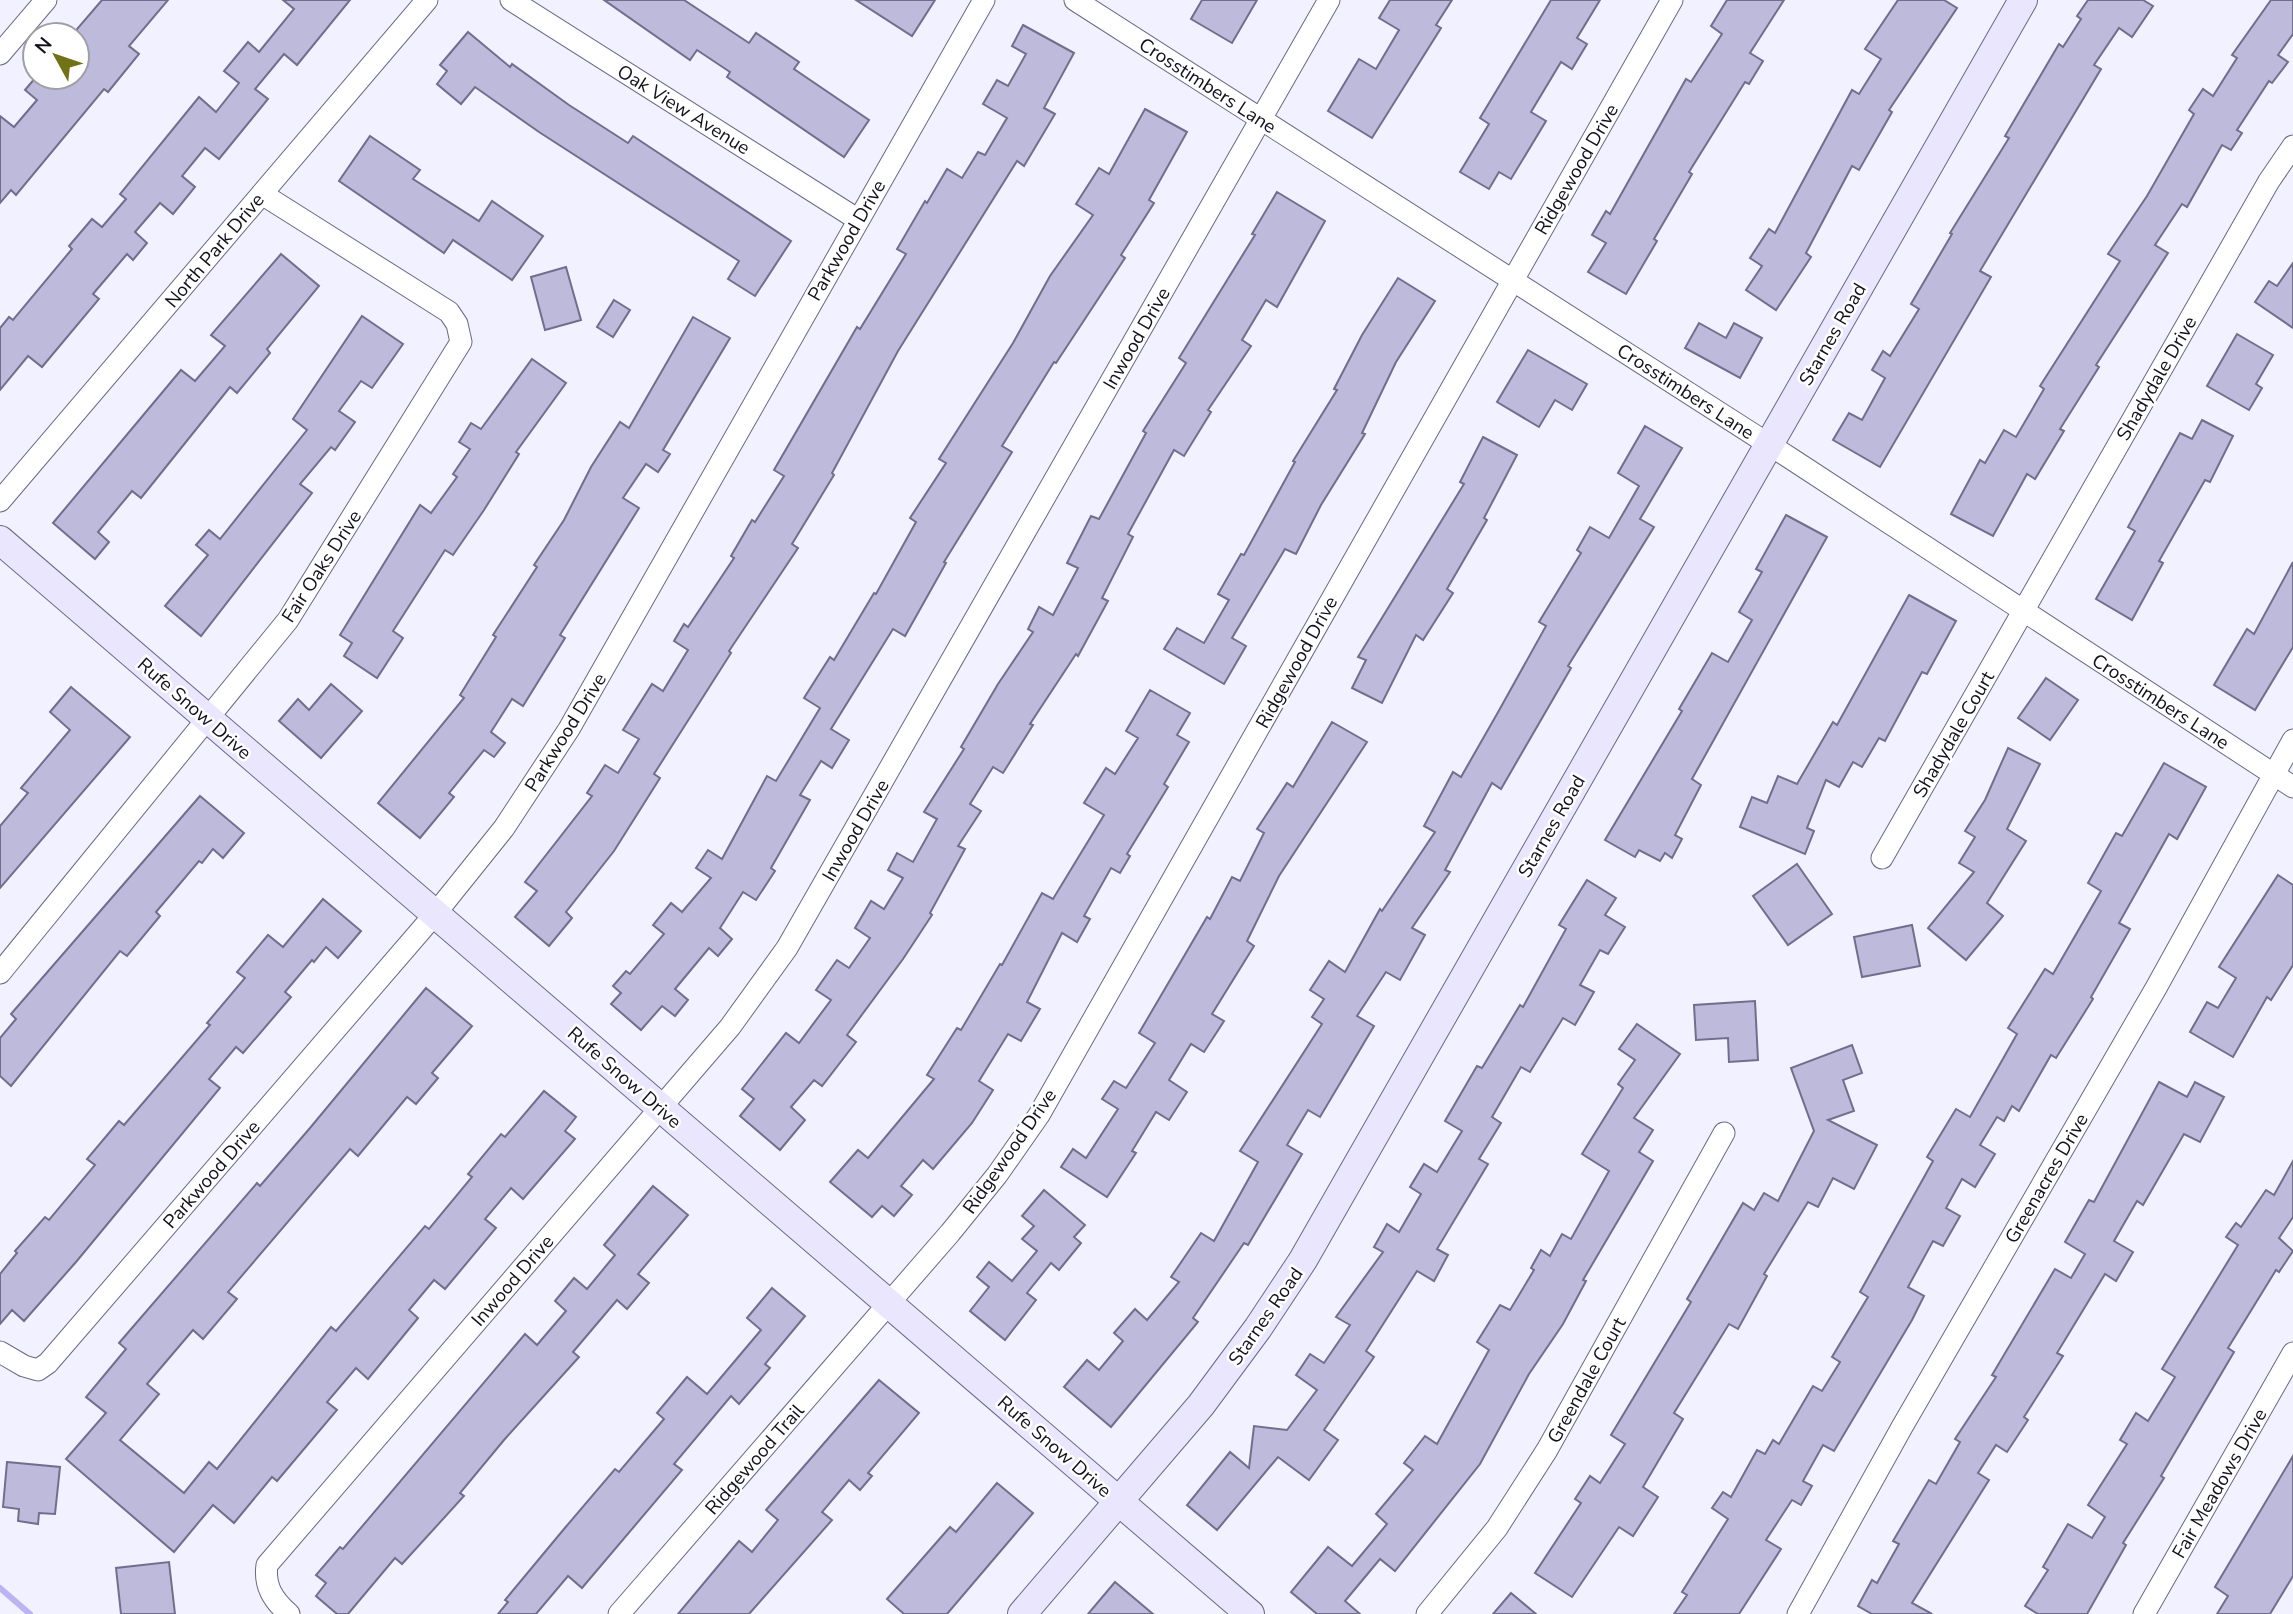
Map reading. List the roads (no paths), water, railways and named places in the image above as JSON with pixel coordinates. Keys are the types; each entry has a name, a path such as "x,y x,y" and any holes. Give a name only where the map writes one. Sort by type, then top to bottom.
{"main road":[{"name":"Starnes Road","path":"1022,1614 1201,1405 1303,1261 2023,0"},
{"name":"Rufe Snow Drive","path":"0,540 1250,1614"}],"street":[{"path":"0,54 46,0"},
{"name":"North Park Drive","path":"0,500 427,0"},
{"name":"Oak View Avenue","path":"511,0 857,219"},
{"name":"Parkwood Drive","path":"0,1352 24,1366 38,1370 48,1363 435,914 504,828 569,729 984,0"},
{"name":"Crosstimbers Lane","path":"1075,0 1769,444 2293,787"},
{"name":"Inwood Drive","path":"289,1614 280,1606 265,1578 267,1564 730,1027 787,948 1329,0"},
{"name":"Ridgewood Drive","path":"889,1304 997,1174 1039,1115 1672,0"},
{"name":"Shadydale Drive","path":"2023,611 2269,181 2293,146"},
{"name":"Fair Oaks Drive","path":"0,973 288,621 461,342 457,324 449,312 262,194"},
{"name":"Shadydale Court","path":"1882,858 2023,611"},
{"name":"Greenacres Drive","path":"1798,1614 1902,1427 2156,988 2293,740"},
{"name":"Greendale Court","path":"1427,1614 1497,1528 1547,1450 1724,1133"},
{"name":"Ridgewood Trail","path":"619,1614 889,1304"},
{"name":"Fair Meadows Drive","path":"2144,1614 2293,1353"}],"waterway":[{"path":"0,1588 30,1614"}]}
